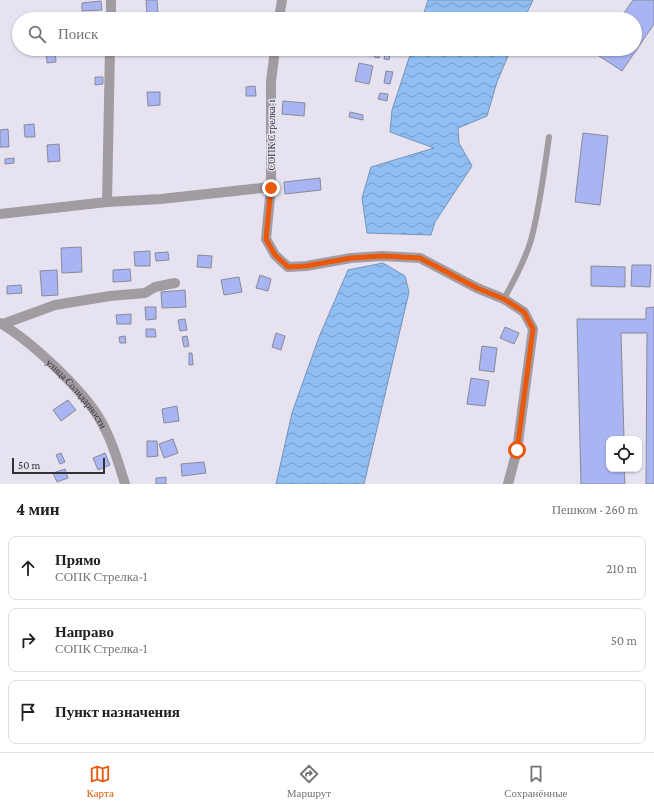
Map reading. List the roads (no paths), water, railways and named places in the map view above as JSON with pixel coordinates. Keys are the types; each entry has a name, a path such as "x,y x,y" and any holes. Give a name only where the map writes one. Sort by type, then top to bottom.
{"street":[{"path":"111,0 111,12"},
{"path":"280,12 282,0"},
{"path":"107,202 110,56"},
{"name":"СОПК Стрелка-1","path":"274,56 271,82 271,188 266,239 275,255 288,267 306,266 351,258 382,256 420,258 477,288 504,299 524,312 533,329 517,450 508,484"},
{"path":"0,214 107,202 161,199 271,188"},
{"path":"1,323 55,305 110,296 145,293 155,287 175,283"},
{"name":"улица Солидарности","path":"1,323 32,348 89,401 105,428 125,484"}],"lane":[{"path":"504,299 522,266 531,241 537,216 549,137"}],"water":[{"path":"428,0 533,0 527,12 424,12"},
{"path":"410,56 508,56 497,82 487,116 458,128 459,143 472,166 435,222 431,235 367,233 362,198 371,167 434,148 390,132 392,110"},
{"path":"383,263 405,276 409,292 364,484 276,484 292,413 319,337 348,270"}]}
